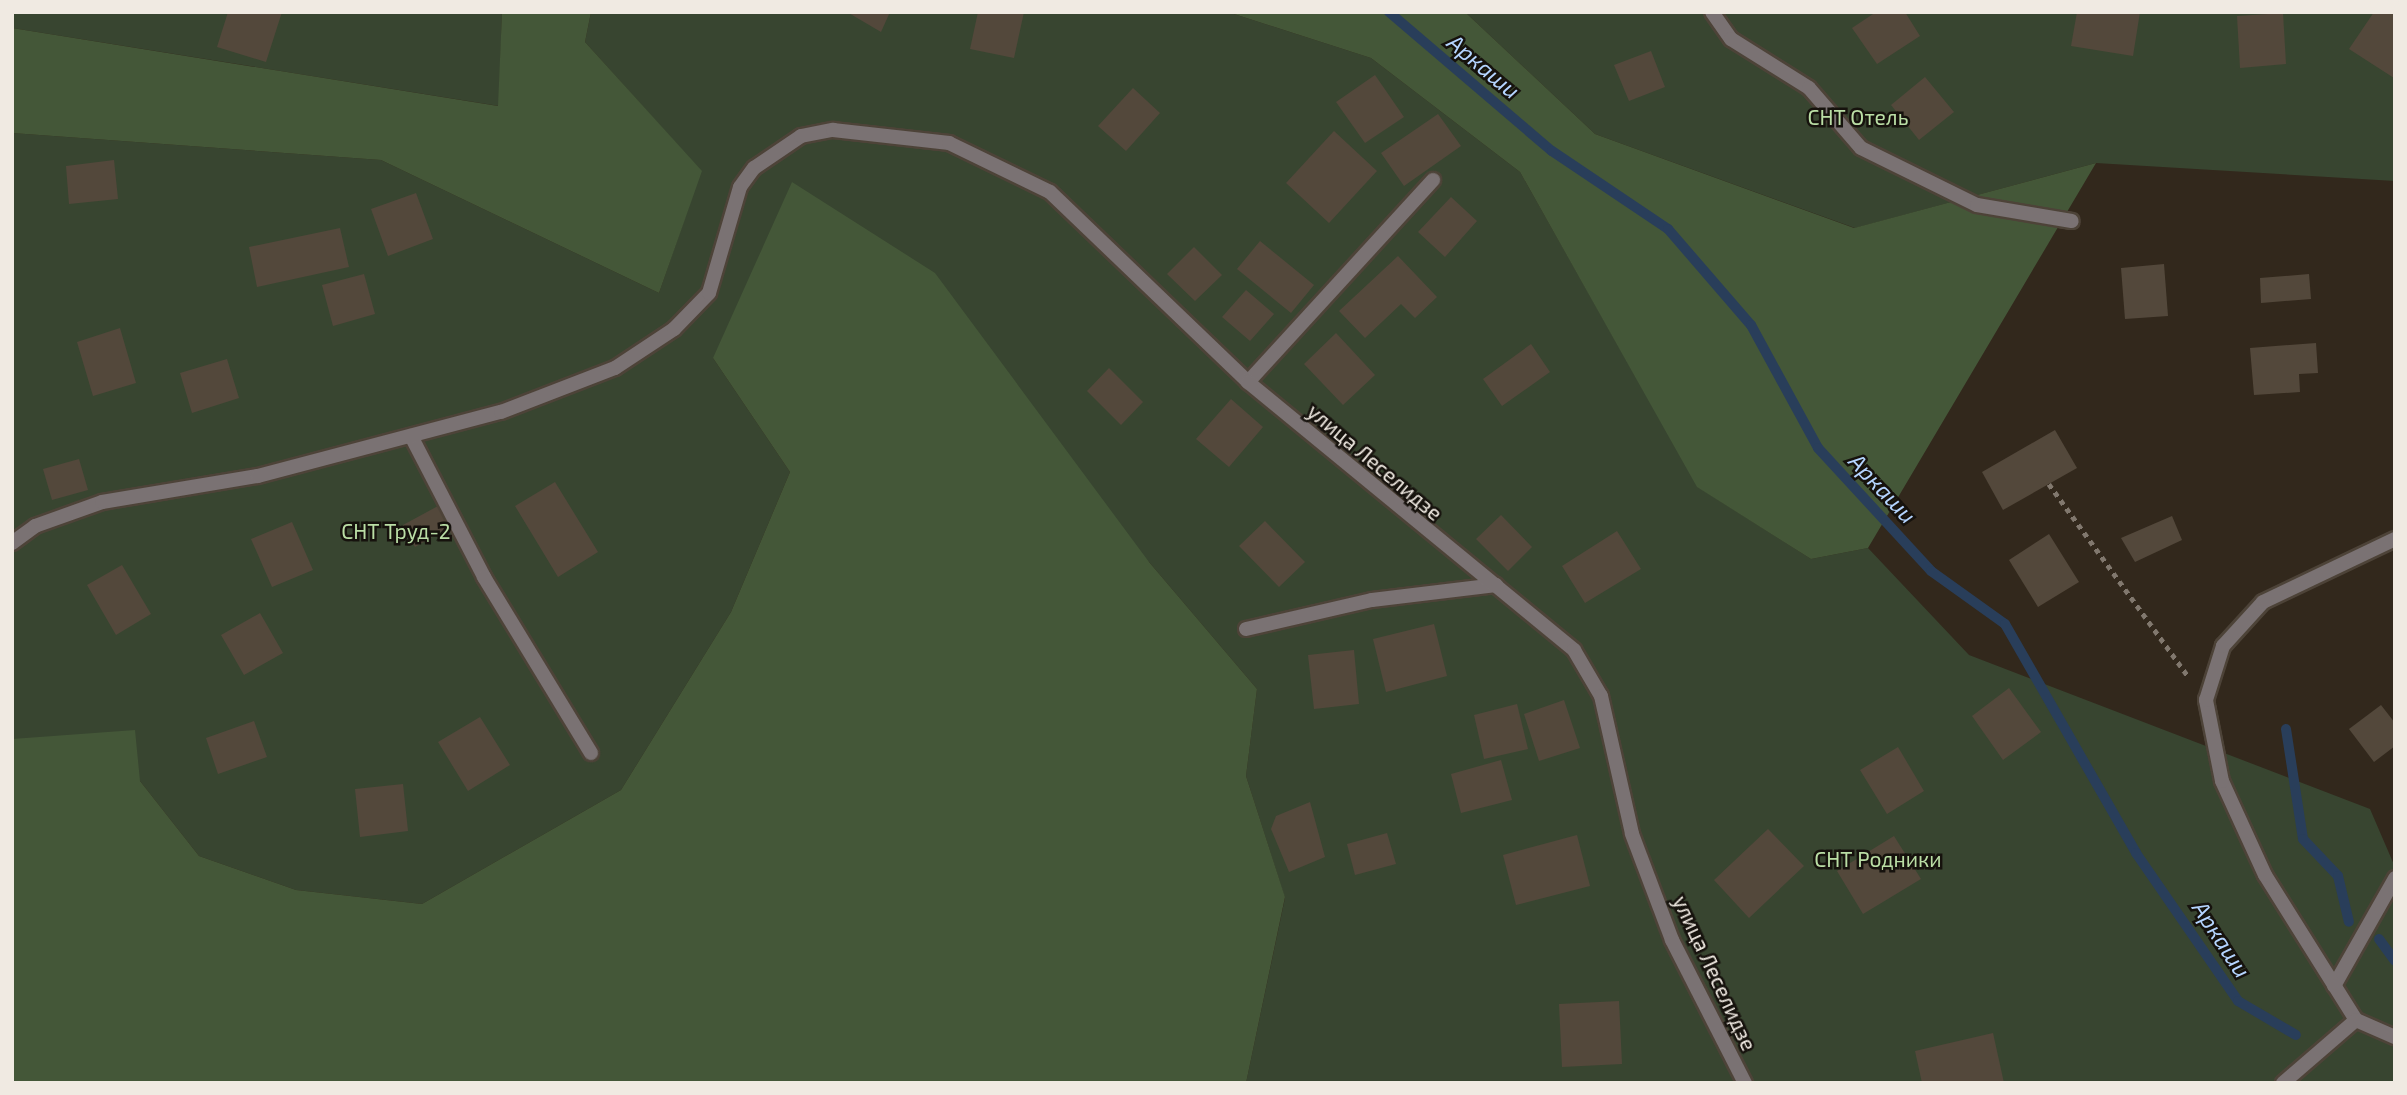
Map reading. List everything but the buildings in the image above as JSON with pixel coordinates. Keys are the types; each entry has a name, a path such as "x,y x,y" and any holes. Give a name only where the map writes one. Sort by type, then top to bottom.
{"street":[{"path":"1712,12 1731,39 1809,88 1861,148 1977,205 2072,221"},
{"name":"улица Леселидзе","path":"411,436 501,412 615,368 674,329 709,293 728,213 754,168 801,136 833,130 949,143 1050,192 1248,382 1396,510 1496,585 1574,650 1601,696 1632,834 1672,940 1745,1083"},
{"path":"1248,382 1433,180"},
{"path":"12,543 35,526 102,502 258,476 411,436 484,577 591,752"},
{"path":"2395,540 2263,602 2223,646 2206,700 2222,781 2265,875 2356,1020 2395,1037"},
{"path":"1246,629 1373,600 1496,585"},
{"path":"2334,986 2395,878"},
{"path":"2283,1083 2356,1020"}],"path":[{"path":"2049,484 2206,700"}],"green space":[{"path":"12,12 502,12 499,106 12,28"},
{"path":"502,12 591,12 585,42 702,171 659,293 381,160 12,133 12,28 498,106"},
{"path":"591,12 1228,12 1371,58 1520,172 1698,487 1811,559 1868,548 1969,655 2370,809 2395,867 2395,1083 1246,1083 1285,898 1246,776 1257,689 1149,562 713,358 790,472 731,612 621,790 422,904 296,890 199,856 140,781 12,739 12,133 381,160 659,293 701,171 585,42"},
{"path":"1228,12 1465,12 1595,134 1854,228 2096,163 1868,548 1811,559 1697,487 1520,172 1371,58"},
{"name":"СНТ Отель","path":"1465,12 2395,12 2395,181 2096,163 1855,228 1595,134"},
{"path":"792,182 935,273 1149,562 1257,689 1246,776 1285,897 1246,1083 12,1083 12,739 135,730 140,781 199,856 296,890 422,904 621,790 731,612 790,472 713,358"}],"waterway":[{"name":"Аркаши","path":"1389,12 1552,151 1668,229 1751,325 1818,448 1931,571 2005,624 2136,853 2238,1001 2296,1035"},
{"path":"2286,729 2303,839 2338,876 2349,922"},
{"path":"2379,939 2395,961"}],"park label":[{"name":"СНТ Труд-2","path":"396,531"},
{"name":"СНТ Родники","path":"1878,859"}]}
